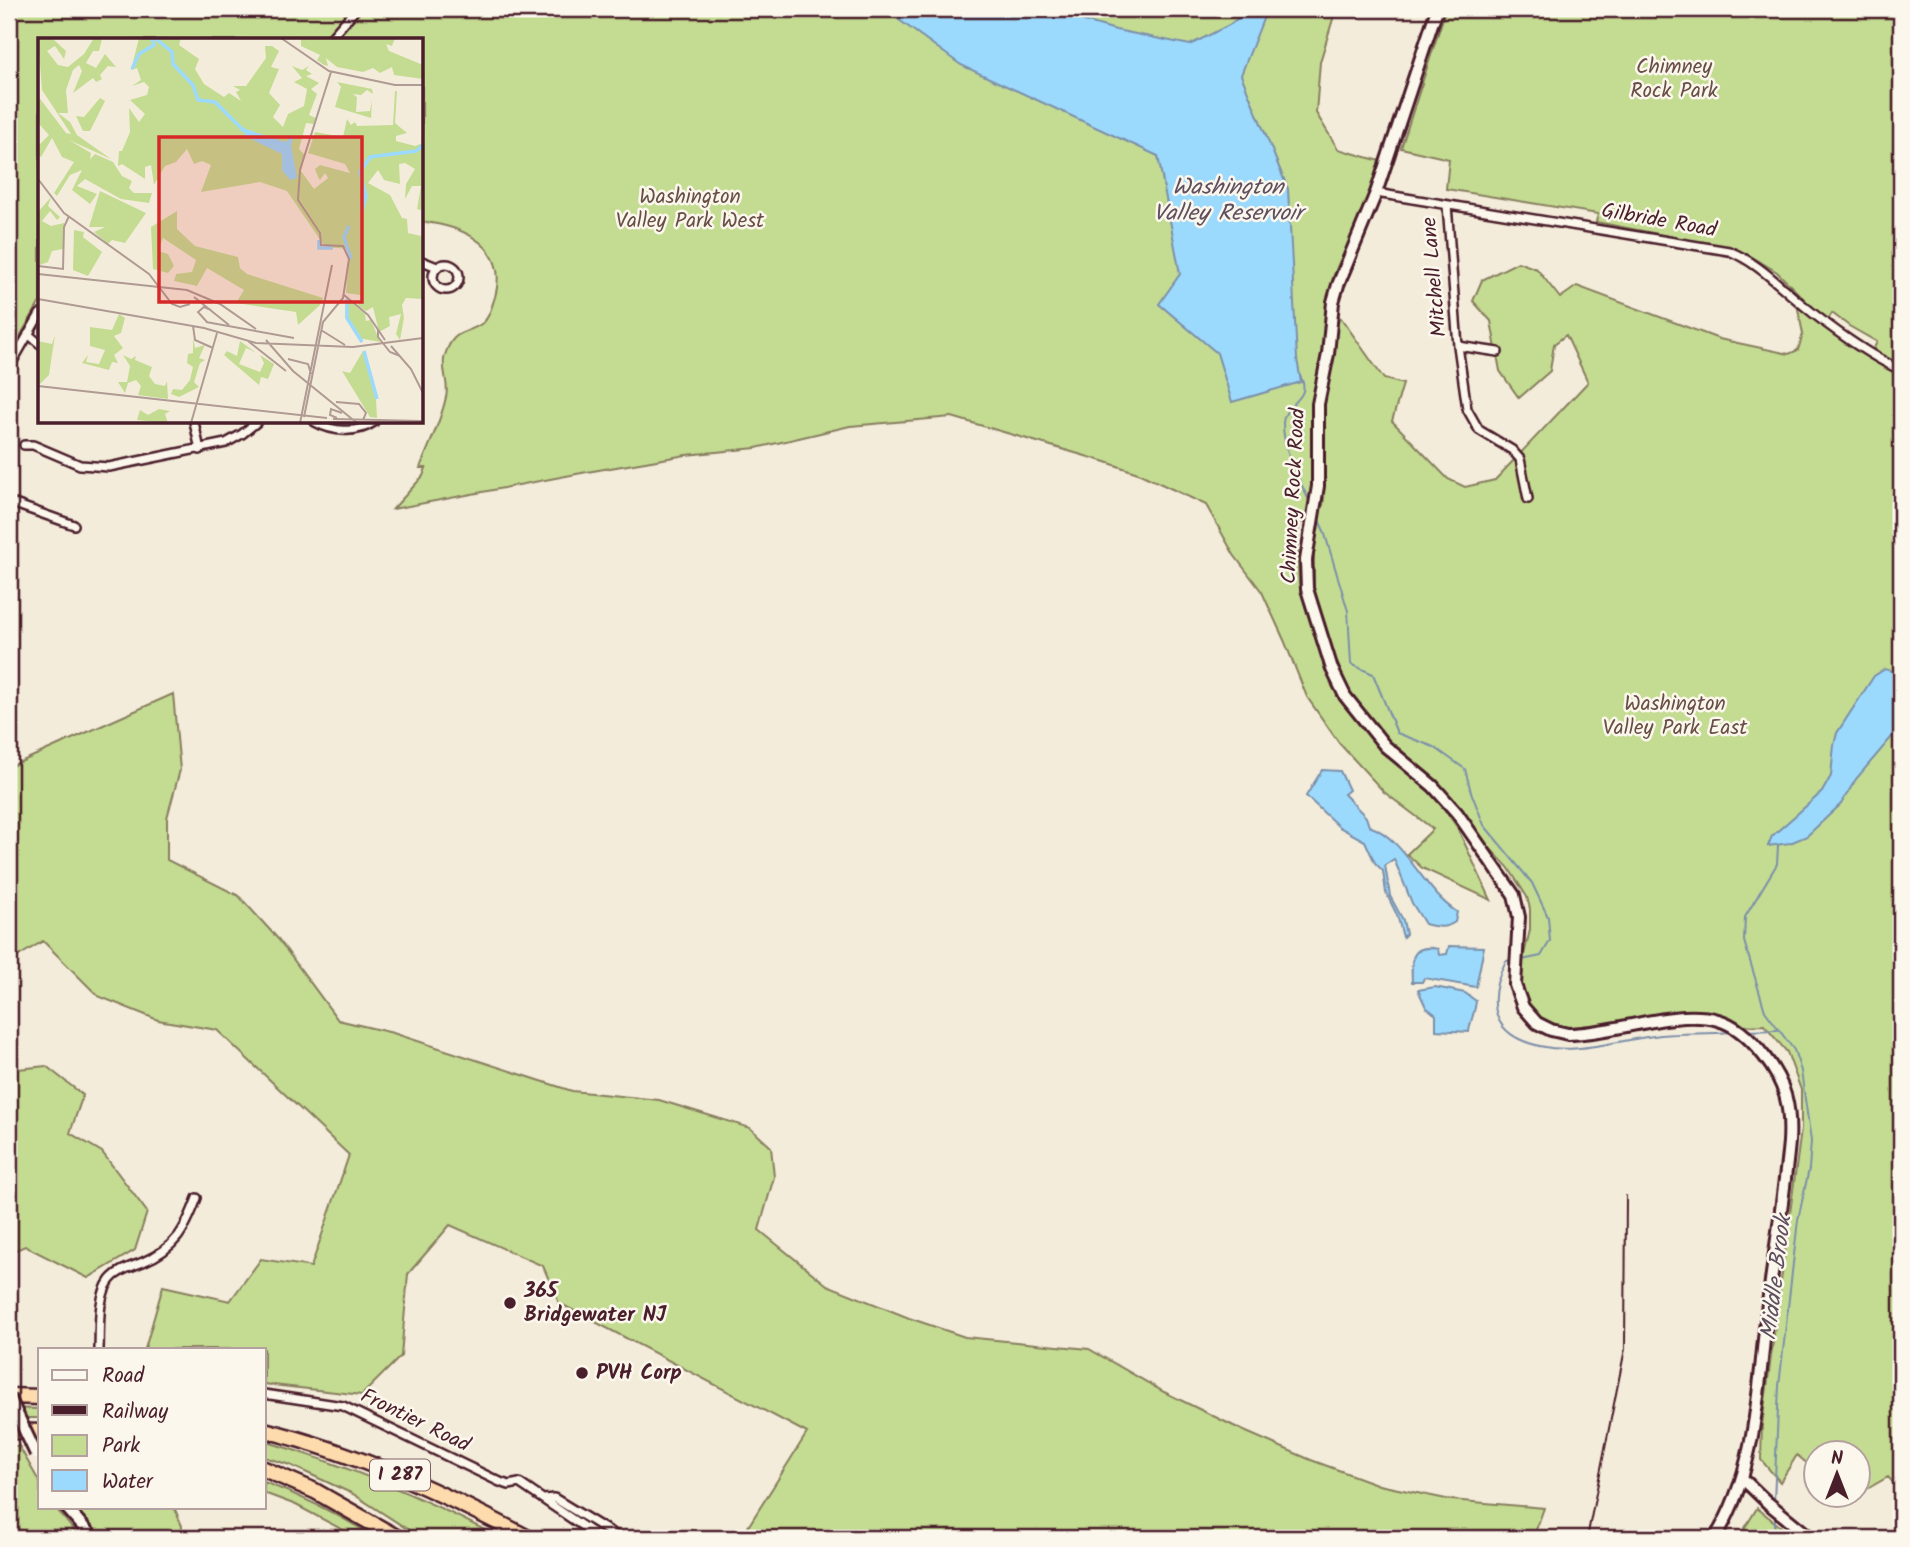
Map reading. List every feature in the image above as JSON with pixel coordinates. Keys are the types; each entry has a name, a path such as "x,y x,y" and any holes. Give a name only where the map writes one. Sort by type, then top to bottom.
{"highway":[{"path":"9,1397 38,1397"},
{"name":"I 287","path":"266,1430 300,1439 386,1469 460,1502 528,1538"},
{"path":"9,1431 38,1432"},
{"name":"I 287","path":"266,1470 315,1491 398,1538"}],"street":[{"path":"332,38 356,9"},
{"name":"Chimney Rock Road","path":"1437,9 1376,193 1333,302 1328,354 1318,404 1318,486 1306,561 1307,589 1338,684 1370,730 1403,763 1433,786 1457,813 1510,888 1520,916 1515,973 1517,993 1528,1014 1544,1027 1560,1033 1577,1034 1685,1018 1719,1020 1739,1031 1762,1053 1789,1103 1787,1163 1759,1384 1743,1479 1728,1517 1715,1538"},
{"name":"Gilbride Road","path":"1376,193 1729,251 1763,270 1827,324 1901,370"},
{"name":"Mitchell Lane","path":"1447,205 1458,346 1467,409 1479,430 1512,450 1520,459 1528,499"},
{"path":"424,262 437,267"},
{"path":"9,368 38,317"},
{"path":"28,334 38,342"},
{"name":"Mitchell Lane","path":"1458,346 1498,352"},
{"path":"194,424 200,450"},
{"path":"24,445 33,445 70,462 91,467 109,467 226,443 254,424"},
{"path":"322,424 344,430 356,430 370,424"},
{"path":"9,502 74,525"},
{"path":"99,1348 103,1299 109,1281 117,1273 171,1246 180,1236 197,1198"},
{"name":"Frontier Road","path":"266,1394 343,1406 500,1482 509,1485 519,1483 600,1538"},
{"path":"9,1397 38,1458"},
{"path":"1743,1479 1811,1538"},
{"name":"Frontier Road","path":"543,1499 554,1498 620,1538"},
{"path":"67,1508 93,1538"}],"green space":[{"path":"9,9 1336,9 1320,62 1316,113 1338,149 1380,161 1353,240 1333,277 1328,311 1341,318 1384,379 1403,384 1392,421 1448,479 1465,487 1495,480 1588,382 1566,335 1554,344 1550,371 1519,398 1500,371 1491,321 1473,301 1482,280 1518,262 1537,269 1560,298 1577,286 1719,339 1789,354 1798,350 1803,334 1797,304 1803,298 1777,272 1731,248 1596,222 1598,214 1446,189 1449,159 1401,148 1446,9 1901,9 1901,1491 1888,1477 1871,1487 1871,1438 1801,1438 1801,1458 1797,1455 1780,1482 1761,1460 1762,1425 1801,1130 1801,1090 1787,1052 1764,1025 1742,1026 1720,1014 1704,1013 1562,1028 1534,1023 1519,1013 1513,1000 1530,930 1527,897 1508,867 1380,733 1346,684 1332,651 1314,588 1314,540 1321,501 1323,506 1324,498 1310,506 1305,525 1301,519 1297,537 1299,584 1333,688 1375,739 1429,788 1457,827 1491,900 1422,868 1407,854 1433,829 1384,792 1339,743 1307,697 1262,592 1234,555 1206,505 1138,473 952,417 850,426 756,448 686,455 393,509 423,476 426,468 420,468 446,397 444,360 449,346 461,333 486,320 498,280 496,265 480,242 454,228 424,222 424,38 38,38 38,305 9,355","holes":["1832,313 1877,342 1873,350 1828,320"]},
{"path":"173,694 180,770 167,818 167,860 239,896 279,940 338,1020 393,1033 572,1091 659,1100 750,1128 771,1147 774,1177 759,1230 827,1285 965,1337 1089,1349 1164,1392 1244,1431 1379,1485 1451,1500 1544,1508 1533,1538 741,1538 807,1433 559,1303 543,1266 450,1225 408,1274 401,1356 362,1395 266,1384 266,1348 145,1348 163,1286 230,1301 261,1259 311,1267 349,1155 217,1030 158,1020 98,996 43,941 9,962 9,767"},
{"path":"46,1066 83,1095 70,1133 102,1152 147,1212 135,1250 88,1278 25,1246 9,1253 9,1070"},
{"path":"9,1408 38,1409 38,1418 9,1418"},
{"path":"266,1442 385,1484 500,1538 421,1538 353,1494 290,1465 266,1458"},
{"path":"9,1446 19,1446 38,1479 38,1508 56,1508 80,1538 44,1538 9,1526"},
{"path":"266,1483 322,1507 376,1538 358,1538 296,1505 266,1494"},
{"path":"76,1508 174,1508 182,1526 181,1537 105,1538 86,1522"},
{"path":"1757,1508 1795,1538 1739,1538"}],"water":[{"name":"Washington Valley Reservoir","path":"884,9 1068,9 1081,20 1190,45 1229,25 1250,9 1267,9 1241,75 1288,189 1297,359 1301,382 1232,402 1217,353 1159,304 1180,274 1158,156 961,65"},
{"path":"1885,669 1901,674 1901,723 1897,731 1856,779 1841,804 1807,836 1790,843 1768,846 1772,836 1822,792 1831,776 1837,733 1874,676"},
{"path":"1322,770 1340,771 1349,790 1344,794 1366,817 1369,826 1382,832 1393,842 1434,892 1457,912 1455,922 1440,927 1425,924 1412,903 1394,859 1385,865 1390,896 1403,920 1406,934 1403,937 1397,915 1386,893 1383,871 1375,863 1365,841 1339,827 1306,796"},
{"path":"1449,946 1484,947 1476,987 1424,978 1422,982 1412,982 1412,961 1417,951 1429,948 1438,949 1439,955 1447,954"},
{"path":"1435,987 1465,993 1476,1001 1469,1032 1436,1030 1436,1015 1426,1007 1418,990"}],"waterway":[{"path":"1901,319 1896,326 1897,338 1901,342"},
{"path":"1300,376 1303,391 1287,411 1283,424 1292,465 1311,504"},
{"path":"1318,518 1348,611 1351,664 1373,674 1397,733 1434,747 1465,769 1484,825 1532,883 1548,917 1550,941 1541,956 1522,960"},
{"name":"Middle Brook","path":"1774,1502 1779,1386 1798,1220 1809,1169 1811,1141 1801,1071 1794,1050 1765,1011 1744,941 1745,917 1777,864 1778,845"},
{"path":"1513,960 1506,961 1498,979 1495,992 1496,1012 1501,1025 1507,1031 1536,1045 1571,1049 1661,1035 1731,1032"},
{"path":"1747,1031 1777,1030"},
{"name":"Middle Brook","path":"1775,1515 1775,1538"}],"railway":[{"path":"1587,1538 1625,1349 1626,1196"}],"place":[{"name":"365 Bridgewater NJ","path":"510,1303"},
{"name":"PVH Corp","path":"582,1373"}],"park label":[{"name":"Chimney Rock Park","path":"1674,79"},
{"name":"Washington Valley Park West","path":"690,209"},
{"name":"Washington Valley Park East","path":"1675,716"}]}
